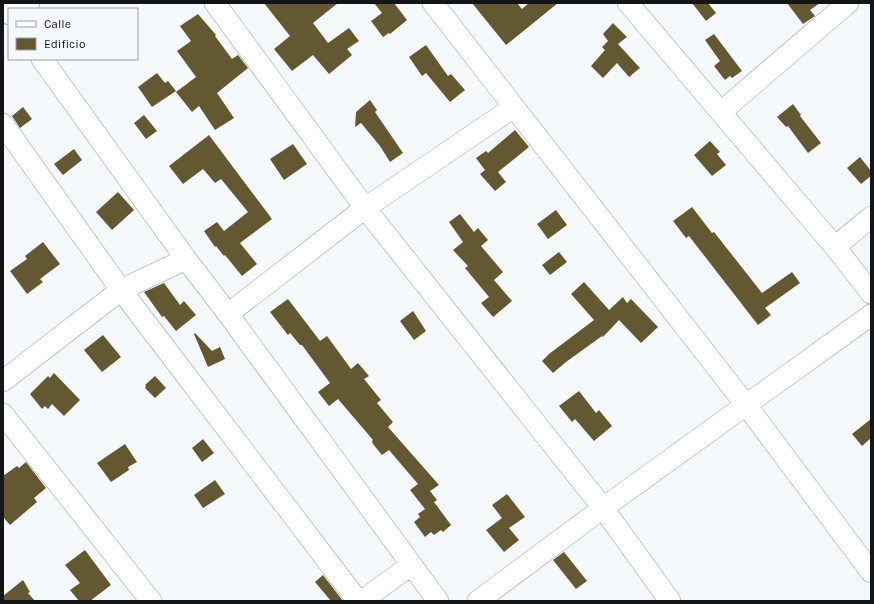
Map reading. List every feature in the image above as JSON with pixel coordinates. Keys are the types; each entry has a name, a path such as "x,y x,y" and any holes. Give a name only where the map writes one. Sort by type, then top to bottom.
{"street":[{"path":"215,3 365,208 603,508 670,601"},
{"path":"433,3 746,405 871,572"},
{"path":"628,3 835,247 871,293"},
{"path":"721,112 848,3"},
{"path":"43,60 186,259 438,601"},
{"path":"228,314 365,208 514,107"},
{"path":"3,124 121,290 358,601"},
{"path":"835,247 871,217"},
{"path":"3,381 121,290 186,259"},
{"path":"478,601 603,508 871,315"},
{"path":"3,414 150,601"},
{"path":"362,601 411,565"}],"building":[{"path":"264,3 338,3 313,23 328,43 349,28 359,41 347,49 352,55 329,74 313,55 292,71 274,49 290,36"},
{"path":"374,3 394,3 407,20 390,34 389,33 383,37 371,21 382,13"},
{"path":"472,3 517,3 522,9 529,3 558,3 506,45"},
{"path":"692,3 708,3 716,13 706,21"},
{"path":"787,3 820,3 810,10 815,16 803,24"},
{"path":"198,14 216,35 215,36 232,59 238,55 248,68 217,93 234,118 215,130 199,106 192,112 176,92 196,77 177,51 191,41 180,26"},
{"path":"613,23 627,37 618,44 640,68 629,77 617,63 603,78 591,66 605,50 602,47 608,41 603,34"},
{"path":"714,34 742,71 732,78 730,76 725,80 714,66 720,61 705,40"},
{"path":"426,45 448,76 451,74 465,90 450,102 426,73 422,76 409,57"},
{"path":"157,73 165,83 168,81 176,91 152,107 138,87"},
{"path":"370,100 377,110 375,112 403,153 390,162 380,146 361,123 355,127 356,112"},
{"path":"793,104 801,115 800,116 821,143 808,153 788,126 786,127 777,117"},
{"path":"23,107 32,119 20,128 12,116"},
{"path":"144,115 157,131 146,139 134,123"},
{"path":"515,130 529,147 498,172 506,182 495,191 480,174 485,170 476,158 486,151 488,153"},
{"path":"209,135 272,219 240,243 257,264 242,276 225,255 224,256 216,246 215,247 204,231 217,222 224,231 248,212 221,179 215,183 203,169 183,184 169,166"},
{"path":"710,141 720,152 717,154 726,165 712,176 694,155"},
{"path":"293,144 307,164 284,180 270,159"},
{"path":"74,149 82,160 63,175 54,164"},
{"path":"860,157 871,171 871,176 861,184 847,168"},
{"path":"118,192 134,210 112,230 96,212"},
{"path":"692,207 712,233 714,232 762,293 792,272 800,283 765,308 771,315 758,325 689,236 686,238 673,221"},
{"path":"556,210 567,225 548,239 537,224"},
{"path":"460,214 474,232 478,228 488,240 481,246 503,272 494,280 512,301 493,317 481,303 489,297 465,268 468,266 453,250 463,242 449,222"},
{"path":"43,242 60,264 40,279 43,282 27,294 10,271 27,259 25,256"},
{"path":"559,252 567,262 550,275 542,265"},
{"path":"584,282 609,310 623,297 627,303 631,299 658,327 641,343 619,320 603,337 602,336 553,373 542,361 594,320 571,294"},
{"path":"164,283 180,305 184,301 196,315 176,331 164,316 162,317 144,292"},
{"path":"288,299 320,341 327,336 351,369 358,363 369,376 364,379 381,400 377,403 393,422 388,427 439,485 430,491 437,500 434,502 451,525 443,532 441,530 434,535 431,532 425,537 414,522 420,517 418,514 425,509 410,490 418,484 389,450 382,455 373,444 373,440 338,399 329,406 318,392 330,383 302,345 300,345 290,333 288,335 270,312"},
{"path":"413,311 426,331 414,340 400,321"},
{"path":"195,333 212,351 220,347 225,359 208,367 194,334"},
{"path":"103,335 121,357 102,372 84,350"},
{"path":"54,373 80,400 64,416 52,404 48,409 45,406 42,409 30,394 48,376 50,378"},
{"path":"155,376 166,388 155,398 145,388 145,385"},
{"path":"579,391 596,413 599,410 612,426 594,441 575,419 572,422 559,406"},
{"path":"871,419 871,438 862,446 852,434"},
{"path":"203,439 214,453 202,462 192,448"},
{"path":"125,444 137,462 128,467 129,470 111,482 97,463"},
{"path":"26,462 46,488 34,498 37,502 10,525 3,517 3,476 17,466 19,468"},
{"path":"215,480 225,494 203,508 194,495"},
{"path":"507,494 525,517 509,528 519,540 504,552 486,530 502,518 492,505"},
{"path":"85,550 111,585 90,601 79,601 70,590 80,583 65,565"},
{"path":"564,552 587,581 576,589 553,560"},
{"path":"323,575 343,601 331,601 315,582"},
{"path":"23,580 30,592 28,593 35,601 3,601 3,596"}]}
